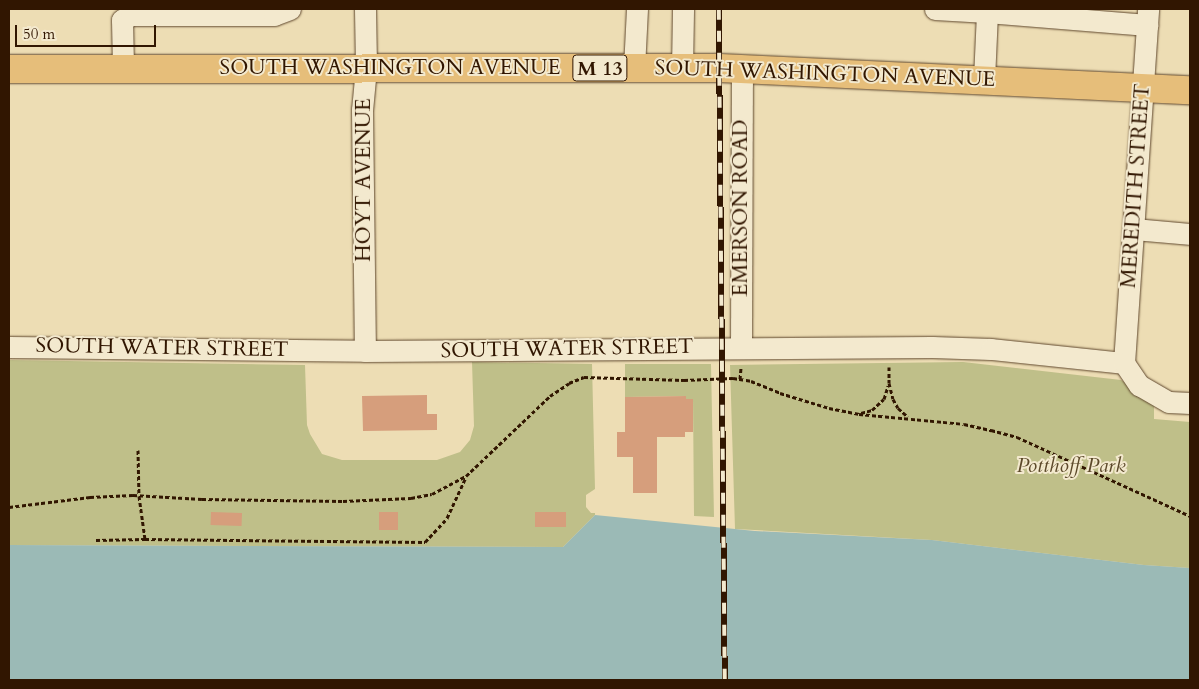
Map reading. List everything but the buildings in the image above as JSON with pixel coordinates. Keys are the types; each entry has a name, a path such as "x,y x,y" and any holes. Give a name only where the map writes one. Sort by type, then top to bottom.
{"main road":[{"name":"SOUTH WASHINGTON AVENUE","path":"9,69 123,67 742,68 1190,90"}],"street":[{"path":"123,67 122,20 130,15 274,15 290,9"},
{"name":"HOYT AVENUE","path":"365,9 366,68 362,110 365,351"},
{"path":"634,68 637,9"},
{"path":"682,68 683,9"},
{"path":"935,9 1148,17"},
{"path":"984,80 987,12"},
{"name":"MEREDITH STREET","path":"1124,363 1148,17"},
{"name":"EMERSON ROAD","path":"741,348 742,68"},
{"path":"1133,229 1190,234"},
{"name":"SOUTH WATER STREET","path":"9,347 365,351 741,348 991,349 1124,363"},
{"path":"1124,363 1139,385 1169,402 1190,403"}],"path":[{"path":"889,348 889,383 893,399 898,408 911,418"},
{"path":"9,507 90,497 139,496 343,501 411,498 432,494 466,476 550,396 569,383 584,377 684,380 733,378 751,381 812,403 859,414 964,424 1017,437 1190,516"},
{"path":"859,414 872,410 884,399 889,383"},
{"path":"138,450 139,496 145,538"},
{"path":"96,540 145,538 425,542 448,518 466,476"}],"green space":[{"path":"9,360 305,365 307,425 310,434 322,454 342,460 437,460 460,452 470,440 474,426 472,362 592,364 595,489 586,495 586,507 595,515 563,547 9,545"},
{"name":"Potthoff Park","path":"963,362 1121,380 1154,402 1154,419 1190,422 1190,568 1144,565 932,540 735,529 730,365"},
{"path":"625,364 711,364 714,517 694,516 693,399 686,399 686,396 625,397"}],"water":[{"path":"595,515 755,531 932,540 1144,565 1190,568 1190,680 9,680 9,545 563,547"}],"railway":[{"path":"719,9 725,680"}]}
